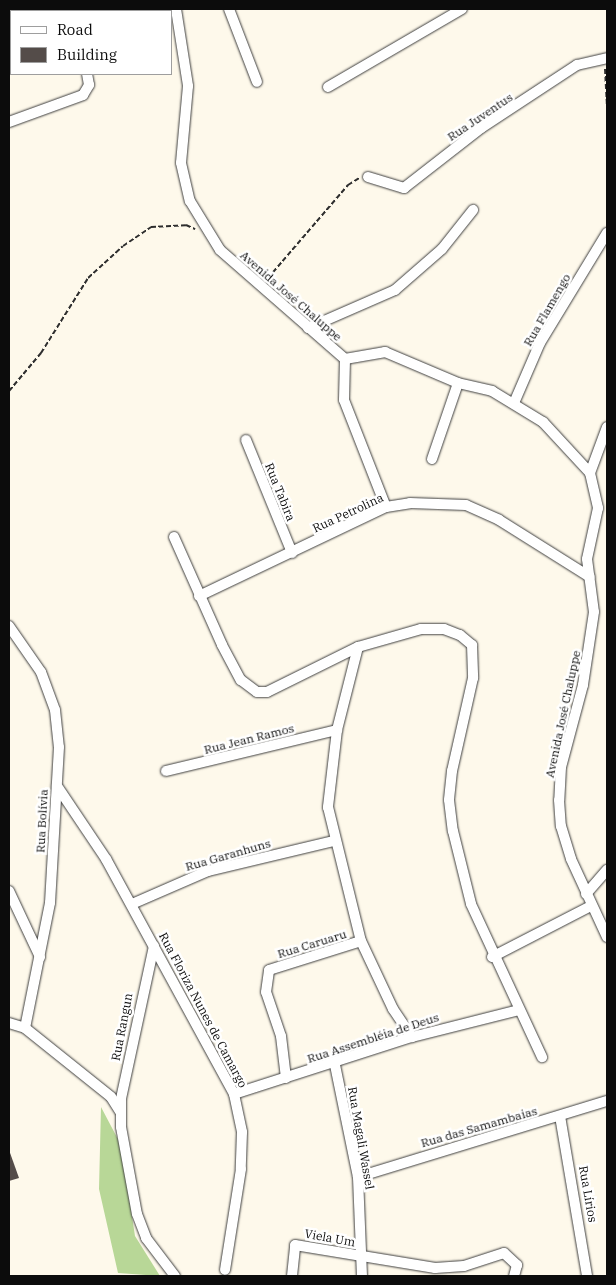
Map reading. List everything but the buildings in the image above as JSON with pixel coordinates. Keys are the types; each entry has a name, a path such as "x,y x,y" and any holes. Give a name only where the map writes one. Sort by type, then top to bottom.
{"street":[{"name":"Avenida José Chaluppe","path":"176,9 188,86 183,180 209,234 225,255 345,359 385,352 458,384 492,391 543,422 590,473 598,508 587,559 594,612 592,638 561,767 559,800 560,826 591,906 607,937"},
{"path":"328,87 462,9"},
{"path":"232,10 257,82"},
{"name":"Rua Juventus","path":"368,177 404,188 481,128 571,69 606,58"},
{"path":"9,122 83,94 89,85 88,75"},
{"path":"308,328 395,290 442,250 473,210"},
{"name":"Rua Flamengo","path":"514,403 540,343 607,233"},
{"path":"345,359 344,400 386,507"},
{"path":"432,459 458,384"},
{"path":"590,473 607,427"},
{"name":"Rua Tabira","path":"246,440 292,553"},
{"name":"Rua Petrolina","path":"199,596 386,507 436,502 466,505 499,520 590,577"},
{"path":"174,537 199,596 241,680 257,692 267,692 358,647 421,629 444,629 460,634 472,645 473,678 452,771 449,800 471,904 492,956 542,1057"},
{"name":"Rua Bolívia","path":"9,626 41,672 55,710 59,748 50,903 25,1028"},
{"path":"358,647 337,730 328,807 334,841 362,941 393,1009 412,1037"},
{"name":"Rua Jean Ramos","path":"166,771 337,730"},
{"name":"Rua Floriza Nunes de Camargo","path":"57,786 132,904 234,1094 242,1132 241,1169 225,1270"},
{"name":"Rua Garanhuns","path":"132,904 208,871 334,841"},
{"path":"586,894 607,870"},
{"path":"9,891 40,957"},
{"path":"492,956 591,906"},
{"name":"Rua Caruaru","path":"286,1078 281,1036 266,992 269,970 362,941"},
{"name":"Rua Rangun","path":"121,1114 141,994 154,946"},
{"name":"Rua Assembléia de Deus","path":"234,1094 335,1065 412,1037 520,1010"},
{"path":"9,1023 25,1028 111,1098 121,1114 137,1214 146,1238 175,1276"},
{"name":"Rua Magali Wassel","path":"335,1065 358,1177 363,1257 362,1276"},
{"name":"Rua das Samambaias","path":"358,1177 607,1101"},
{"name":"Rua Lírios","path":"560,1116 587,1276"},
{"name":"Viela Um","path":"292,1276 295,1245 363,1257"},
{"path":"363,1257 450,1272 504,1253 517,1265 514,1276"}],"path":[{"path":"606,58 607,104"},
{"path":"262,286 348,185 368,177"},
{"path":"9,391 41,353 88,278 123,246 151,227 186,225 209,234"}],"green space":[{"path":"101,1107 121,1145 135,1236 160,1276 118,1273 99,1189"}]}
